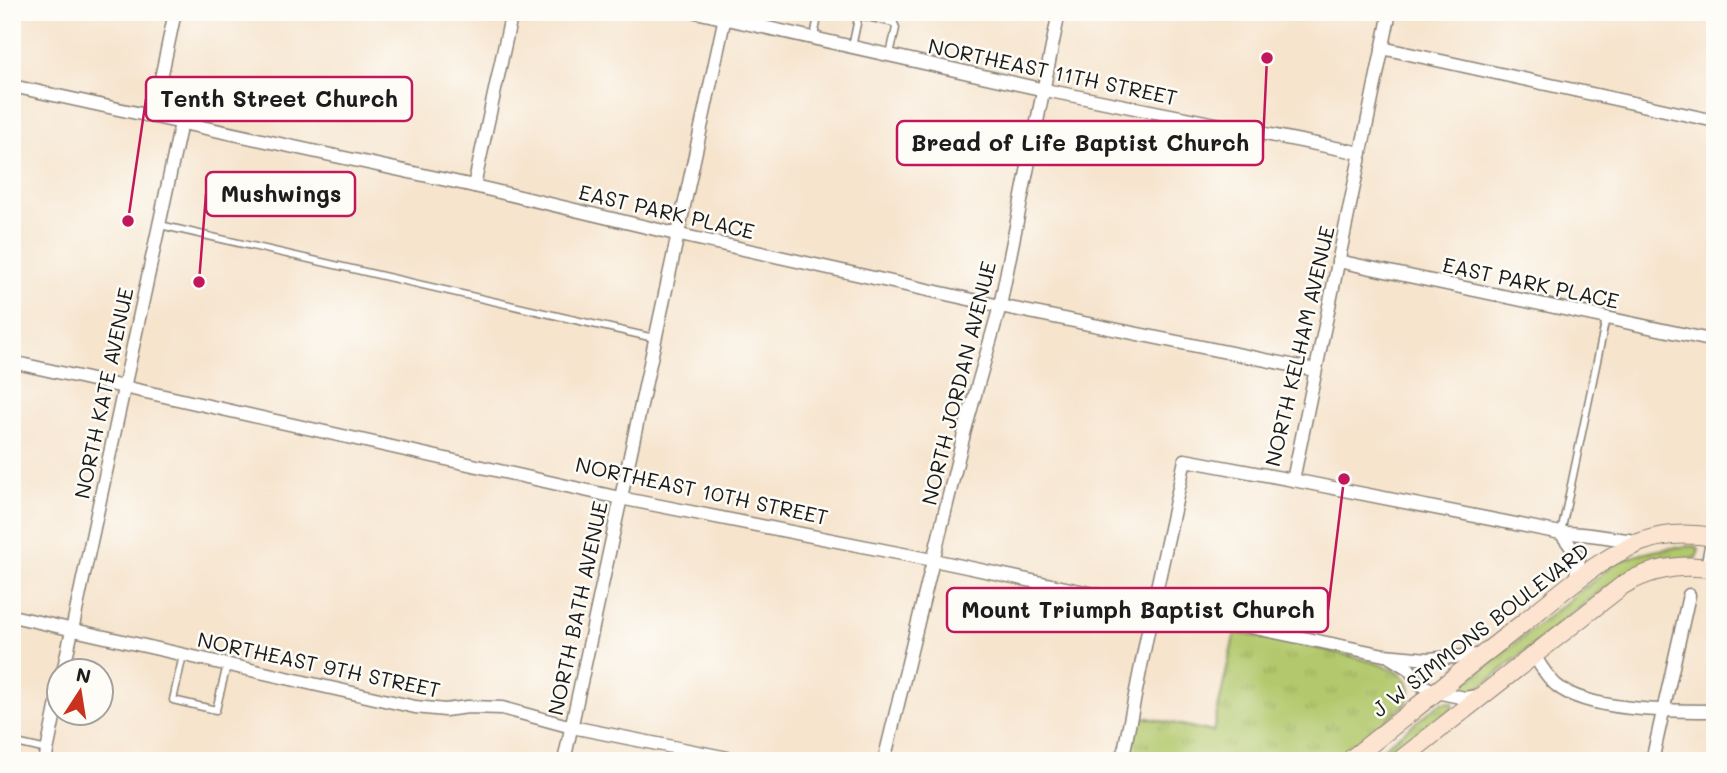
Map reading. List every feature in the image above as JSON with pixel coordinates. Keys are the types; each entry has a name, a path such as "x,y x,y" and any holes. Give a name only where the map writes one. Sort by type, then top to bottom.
{"main road":[{"path":"1643,541 1667,535 1714,534"},
{"name":"J W SIMMONS BOULEVARD","path":"1349,761 1576,581 1617,552 1643,541"},
{"path":"1399,761 1612,593 1638,576 1678,566 1711,568"}],"street":[{"path":"153,116 175,12"},
{"path":"474,186 512,12"},
{"name":"NORTHEAST 11TH STREET","path":"696,12 726,16 814,39 1045,90 1361,153"},
{"name":"NORTH JORDAN AVENUE","path":"884,761 965,429 1000,306 1059,12"},
{"name":"NORTH KELHAM AVENUE","path":"1153,606 1185,460 1293,480 1390,12"},
{"name":"NORTH BATH AVENUE","path":"564,761 726,16"},
{"path":"1382,48 1715,121"},
{"name":"EAST PARK PLACE","path":"12,86 474,186 1000,306 1315,370"},
{"name":"NORTH KATE AVENUE","path":"66,658 181,123"},
{"name":"EAST PARK PLACE","path":"1338,261 1715,341"},
{"name":"NORTHEAST 10TH STREET","path":"12,362 620,498 933,560 1384,655 1440,659 1483,654"},
{"path":"1293,480 1561,533 1576,532 1613,540 1643,541"},
{"path":"1561,533 1579,558 1576,581"},
{"path":"1711,568 1714,534"},
{"path":"1652,761 1689,595"},
{"path":"1122,761 1153,606"},
{"name":"NORTHEAST 9TH STREET","path":"12,616 415,707 445,710 468,706 502,708 572,727 743,761"},
{"name":"NORTHEAST 10TH STREET","path":"1384,655 1404,665 1420,684 1436,692 1465,698 1483,695"},
{"path":"1534,655 1554,683 1571,694 1621,706 1663,711 1715,711"},
{"path":"46,755 52,728"}],"lane":[{"path":"814,39 819,12"},
{"path":"852,47 859,14 894,23 896,28 890,56"},
{"path":"159,225 656,339"},
{"path":"1561,533 1606,318"},
{"path":"183,655 173,700 216,710 227,665"},
{"path":"12,741 46,755"}],"green space":[{"path":"1695,546 1699,550 1696,558 1646,569 1599,592 1472,694 1458,689 1614,564 1654,551"},
{"path":"1235,632 1327,650 1395,671 1406,679 1410,688 1406,704 1334,761 1129,761 1139,716 1213,732"},
{"path":"1453,702 1453,708 1387,761 1367,761 1440,703"}],"place":[{"name":"Bread of Life Baptist Church","path":"1267,58"},
{"name":"Tenth Street Church","path":"128,221"},
{"name":"Mushwings","path":"199,282"},
{"name":"Mount Triumph Baptist Church","path":"1344,479"}]}
